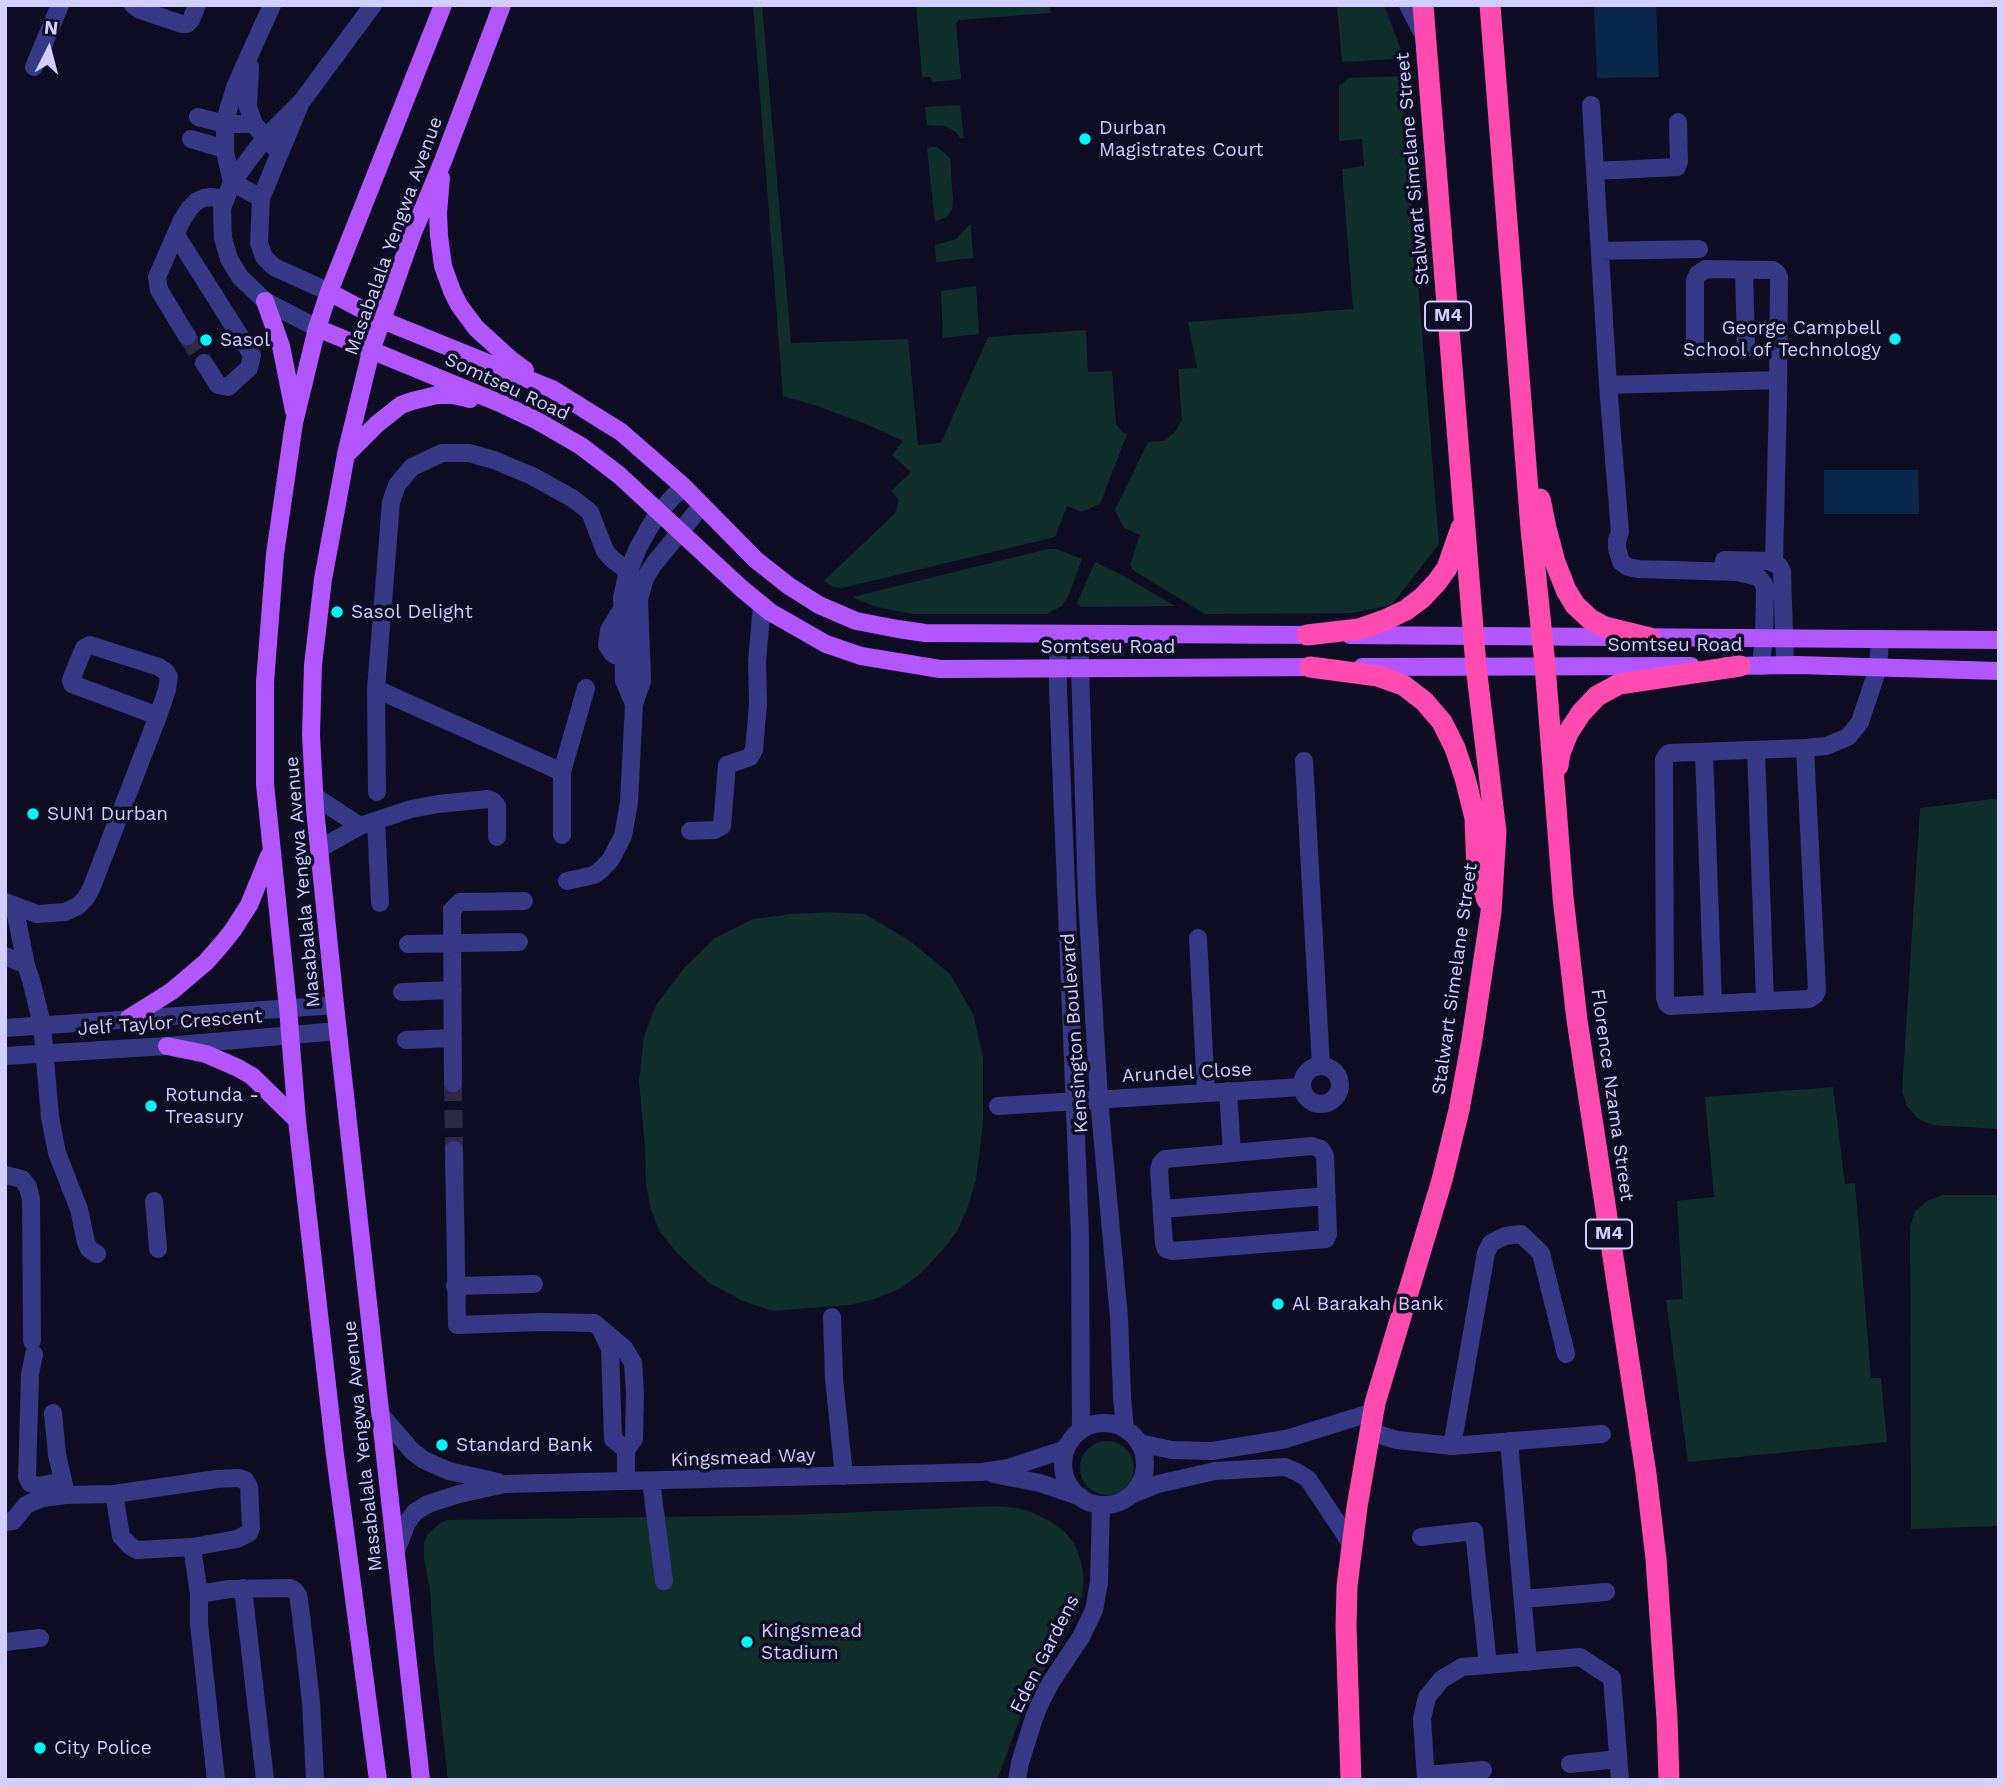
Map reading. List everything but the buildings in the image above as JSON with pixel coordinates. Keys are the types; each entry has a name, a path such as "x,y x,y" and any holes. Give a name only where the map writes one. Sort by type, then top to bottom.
{"highway":[{"name":"Stalwart Simelane Street","path":"1351,1780 1346,1626 1352,1545 1371,1422 1442,1180 1459,1110 1491,912 1496,832 1476,666 1423,5"},
{"name":"M4","path":"1490,5 1531,529 1545,665"},
{"path":"1521,397 1546,528 1566,590 1575,605 1590,619 1605,627 1650,638"},
{"path":"1307,635 1359,629 1395,615 1422,598 1447,568 1464,517"},
{"name":"Florence Nzama Street","path":"1545,665 1563,897 1577,1020 1655,1547 1669,1780"},
{"path":"1554,790 1560,753 1568,733 1581,713 1597,696 1619,684 1750,666"},
{"path":"1310,667 1378,676 1403,685 1424,701 1441,722 1455,748 1465,778 1475,818 1478,871 1491,912"}],"main road":[{"name":"Masabalala Yengwa Avenue","path":"378,1780 337,1468 297,1120 265,785 265,682 275,554 295,418 317,328 443,5"},
{"name":"Masabalala Yengwa Avenue","path":"421,1780 319,849 311,735 313,665 323,579 346,454 371,351 412,235 502,5"},
{"path":"443,161 438,213 439,236 443,266 452,291 467,317 489,341 552,389"},
{"name":"Somtseu Road","path":"329,292 382,320 552,389 621,432 683,486 756,559 789,586 819,605 856,621 925,633 1999,639"},
{"path":"265,300 281,346 295,418"},
{"name":"Somtseu Road","path":"317,328 536,420 581,446 619,475 770,612 826,644 861,656 940,670 1785,665 1999,671"},
{"path":"346,454 401,405 425,397 453,395 469,398 536,420"},
{"path":"129,1018 180,984 221,945 249,905 272,850"},
{"path":"167,1046 206,1054 238,1068 251,1076 297,1120"}],"street":[{"path":"34,67 60,5"},
{"path":"133,5 140,10 187,24 197,5"},
{"path":"229,191 225,124 235,88 272,5"},
{"path":"329,292 274,267 264,257 258,243 261,198 302,101 373,5"},
{"path":"1408,5 1426,40"},
{"path":"252,53 247,92 248,107 259,131 280,154"},
{"path":"302,101 259,131 222,208 223,238 229,259 240,276 265,300 317,328"},
{"path":"1591,106 1620,531 1627,553 1633,559 1700,565 1748,573 1762,580 1765,590 1764,637 1750,666"},
{"path":"198,117 259,131"},
{"path":"1595,171 1677,167 1678,122"},
{"path":"191,139 225,149"},
{"path":"187,336 157,285 157,277 181,222 197,201 229,191 261,198"},
{"path":"176,235 250,350 252,361 249,368 233,383 223,387 218,384 205,363"},
{"path":"1600,251 1699,249"},
{"path":"1695,345 1695,280 1698,274 1706,269 1773,270 1779,277 1779,558 1782,571 1785,665"},
{"path":"1744,270 1746,348"},
{"path":"214,295 240,276"},
{"path":"1608,384 1778,380"},
{"path":"377,792 376,689 390,502 397,485 412,467 442,453 469,453 494,460 531,476 572,498 590,512 611,559 628,571"},
{"path":"642,655 624,656 612,653 607,645 607,638 622,609 628,571 637,550 659,512 683,486"},
{"path":"567,881 594,875 602,869 611,859 623,836 629,802 634,704 642,681 639,599 645,578 653,564 702,505"},
{"path":"1700,565 1769,561 1779,558"},
{"path":"690,831 715,830 722,826 727,765 750,757 754,750 762,605"},
{"name":"Kensington Boulevard","path":"1058,634 1082,1301 1081,1430"},
{"name":"Kensington Boulevard","path":"1079,634 1087,898 1099,1099 1119,1318 1125,1429"},
{"path":"1805,748 1817,991 1815,995 1809,999 1670,1006 1665,998 1664,760 1669,753 1805,748 1826,746 1848,737 1860,722 1878,668 1880,639"},
{"path":"9,904 37,914 65,912 85,899 158,716 169,677 166,672 159,667 90,645 84,648 71,680 72,684 158,716"},
{"path":"624,656 625,686 634,704"},
{"path":"562,835 562,772 586,688"},
{"path":"376,689 562,772"},
{"path":"1756,750 1765,1001"},
{"path":"1704,752 1713,1003"},
{"path":"1304,761 1321,1066"},
{"path":"314,796 368,823"},
{"path":"319,849 368,823 411,809 488,799 497,806 497,837"},
{"path":"368,823 380,903"},
{"path":"453,1083 452,909 460,902 524,901"},
{"path":"9,904 42,1024 50,1117 57,1153 79,1209 86,1242 89,1249 97,1254"},
{"path":"1198,938 1206,1092"},
{"path":"408,944 519,942"},
{"path":"5,956 26,965"},
{"path":"402,992 453,989"},
{"name":"Jelf Taylor Crescent","path":"8,1027 335,1005"},
{"name":"Jelf Taylor Crescent","path":"5,1056 167,1046 338,1031"},
{"path":"406,1040 453,1038"},
{"path":"1321,1066 1329,1068 1339,1078 1340,1086 1335,1099 1321,1105 1307,1099 1302,1087 1307,1072 1321,1066"},
{"name":"Arundel Close","path":"999,1107 1302,1087"},
{"path":"1228,1091 1232,1153"},
{"path":"1312,1146 1321,1149 1325,1156 1327,1196 1328,1234 1324,1239 1173,1251 1166,1248 1159,1170 1161,1163 1165,1159 1232,1153 1312,1146"},
{"path":"454,1150 457,1325 552,1322 594,1323 599,1326 610,1349 613,1439 626,1450 626,1481"},
{"path":"5,1175 22,1179 29,1186 32,1199 33,1348 27,1477 30,1483 114,1494 239,1478 247,1481 251,1517 248,1533 237,1539 192,1547 138,1550 121,1536 114,1494"},
{"path":"1162,1209 1327,1196"},
{"path":"154,1201 159,1249"},
{"path":"1452,1446 1486,1253 1491,1242 1521,1234 1541,1253 1566,1354"},
{"path":"455,1286 534,1284"},
{"path":"832,1317 834,1379 844,1476"},
{"path":"53,1413 64,1489"},
{"name":"Kingsmead Way","path":"381,1415 412,1451 424,1460 449,1471 505,1483"},
{"path":"1139,1443 1172,1450 1212,1451 1371,1422 1397,1440 1452,1446 1602,1434"},
{"path":"1131,1495 1138,1487 1145,1468 1139,1443 1125,1429 1103,1423 1091,1425 1072,1438 1066,1449 1063,1471 1067,1481 1080,1497 1101,1505 1111,1504 1158,1484 1215,1471 1279,1467 1290,1469 1308,1479 1352,1545"},
{"path":"1509,1441 1528,1661"},
{"name":"Kingsmead Way","path":"396,1551 407,1523 415,1512 428,1504 459,1493 505,1483 982,1472 1009,1468 1066,1449"},
{"name":"Kingsmead Way","path":"982,1472 1040,1483 1080,1497"},
{"path":"651,1481 664,1581"},
{"path":"5,1522 13,1521 26,1505 64,1489"},
{"name":"Eden Gardens","path":"1017,1780 1042,1698 1081,1637 1094,1610 1100,1575 1101,1505"},
{"path":"1421,1537 1474,1531 1488,1665"},
{"path":"192,1547 199,1594 199,1624 216,1780"},
{"path":"199,1594 243,1588 290,1588 298,1595 311,1702 314,1780"},
{"path":"243,1588 265,1780"},
{"path":"1523,1600 1606,1592"},
{"path":"5,1642 40,1639"},
{"path":"1483,1770 1426,1777 1422,1719 1427,1697 1442,1679 1462,1667 1580,1657 1612,1678 1620,1780"},
{"path":"1570,1764 1618,1759"}],"green space":[{"path":"753,5 762,5 791,343 908,339 918,445 941,443 988,337 1086,330 1088,372 1112,371 1116,423 1121,431 1127,434 1100,504 1082,512 1067,506 1055,537 842,588 833,587 824,581 895,513 899,500 891,491 911,472 892,455 903,441 866,424 783,396"},
{"path":"916,5 1049,5 1051,13 958,20 956,23 961,79 933,82 930,77 922,77"},
{"path":"1337,5 1384,5 1400,47 1402,63 1397,63 1396,59 1342,62"},
{"path":"1403,76 1439,544 1393,603 1387,606 1353,613 1205,614 1133,570 1130,565 1140,535 1124,528 1115,510 1148,442 1163,441 1174,433 1182,420 1178,369 1197,368 1188,322 1353,309 1342,169 1364,166 1362,139 1339,141 1339,86 1349,78"},
{"path":"960,105 964,138 960,138 956,132 945,126 927,125 925,107"},
{"path":"937,147 950,158 953,200 947,217 935,221 927,149"},
{"path":"969,225 973,258 936,262 935,245 956,239"},
{"path":"976,286 979,334 943,338 941,291"},
{"path":"1056,549 1082,559 1068,597 1062,606 1046,614 912,614 873,606 852,597"},
{"path":"1095,562 1175,606 1080,607 1077,603"},
{"path":"1999,800 1999,1129 1932,1125 1917,1118 1907,1106 1902,1091 1920,808"},
{"path":"830,912 865,914 910,941 950,974 973,1014 983,1057 983,1122 976,1180 956,1233 919,1275 899,1289 875,1299 849,1305 772,1311 741,1300 709,1283 679,1255 660,1232 651,1210 646,1185 639,1081 644,1037 656,1005 685,967 715,938 753,919"},
{"path":"1833,1087 1845,1184 1855,1183 1871,1378 1881,1378 1887,1442 1688,1462 1666,1300 1683,1299 1677,1201 1714,1197 1705,1097"},
{"path":"1942,1195 1999,1195 1999,1526 1911,1529 1910,1227 1915,1211 1927,1201"},
{"path":"1112,1441 1122,1445 1130,1453 1134,1468 1130,1483 1122,1491 1102,1495 1092,1491 1084,1483 1080,1463 1084,1453 1092,1445"},
{"name":"Kingsmead Stadium","path":"996,1506 1031,1512 1064,1531 1074,1543 1084,1580 1076,1615 1027,1699 997,1780 448,1780 430,1591 424,1558 427,1535 440,1523 449,1520 791,1515"}],"water":[{"path":"1594,5 1656,5 1659,77 1597,78"},
{"path":"1824,470 1918,470 1919,514 1824,514"}],"tunnel":[{"path":"187,336 204,363"},
{"path":"453,1083 454,1150"}],"place":[{"name":"Durban Magistrates Court","path":"1085,139"},
{"name":"George Campbell School of Technology","path":"1895,339"},
{"name":"Sasol","path":"206,340"},
{"name":"Sasol Delight","path":"337,612"},
{"name":"SUN1 Durban","path":"33,814"},
{"name":"Rotunda - Treasury","path":"151,1106"},
{"name":"Al Barakah Bank","path":"1278,1304"},
{"name":"Standard Bank","path":"442,1445"},
{"name":"Kingsmead Stadium","path":"747,1642"},
{"name":"City Police","path":"40,1748"}]}
